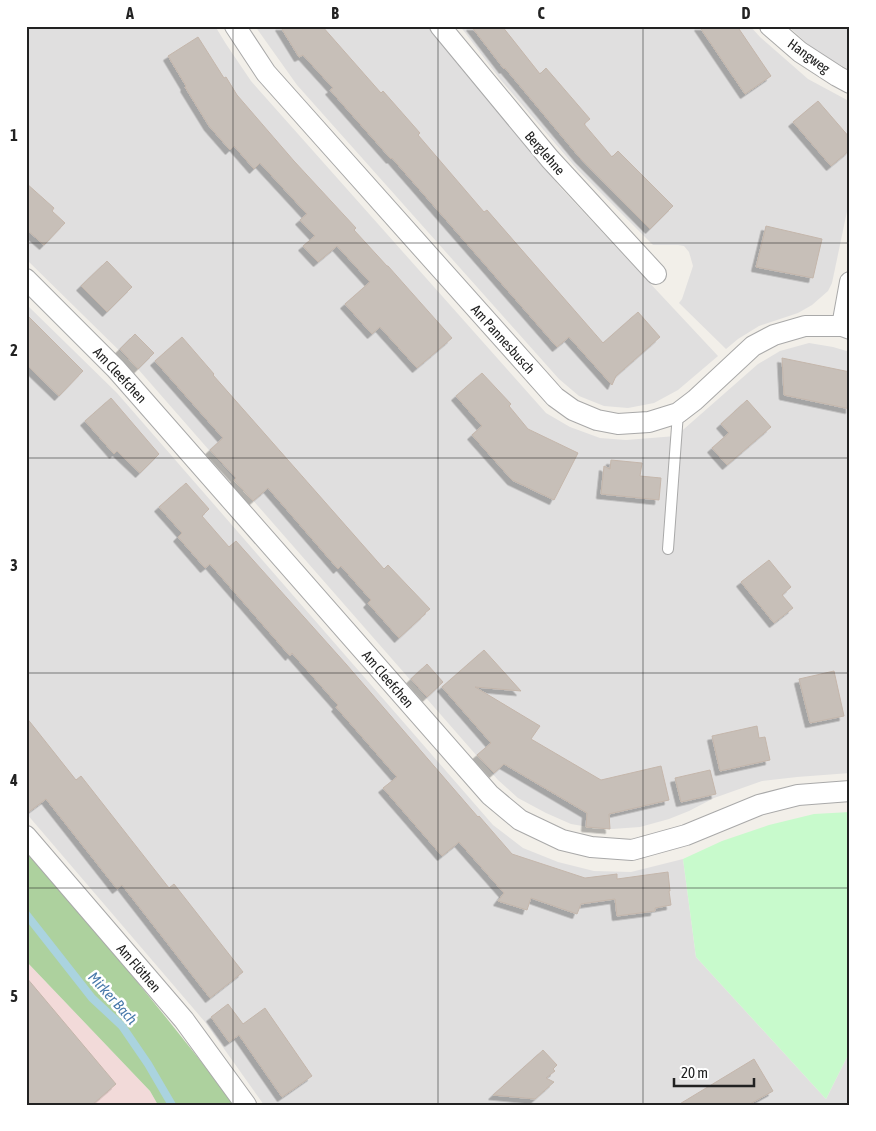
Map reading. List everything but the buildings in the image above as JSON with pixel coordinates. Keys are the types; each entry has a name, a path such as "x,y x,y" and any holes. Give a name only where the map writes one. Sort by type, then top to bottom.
{"street":[{"name":"Am Pannesbusch","path":"235,26 266,73 555,398 573,410 597,420 618,424 649,422 678,413 695,400 753,346 774,334 805,326 846,327"},
{"name":"Berglehne","path":"440,26 550,159 656,274"},
{"name":"Hangweg","path":"770,26 800,52 837,76 850,82"},
{"name":"Am Cleefchen","path":"26,280 116,369 490,795 520,820 562,840 591,847 632,850 686,835 758,805 798,795 850,791"},
{"path":"846,327 850,282"},
{"name":"Am Flöthen","path":"26,836 184,1020 246,1105"}],"lane":[{"path":"668,549 678,413"}],"shaded area":[{"path":"26,26 215,26 251,81 546,413 570,427 600,438 626,440 676,436 758,364 780,351 809,343 850,352 850,773 762,781 714,798 669,819 640,827 612,829 571,824 518,798 498,780 138,369 26,259"},
{"path":"255,26 433,26 560,187 718,356 678,390 654,403 628,408 604,406 579,396 559,379 297,85"},
{"path":"460,26 750,26 808,79 850,102 850,197 832,283 828,291 812,305 798,313 759,326 726,349 679,303 693,266 689,252 684,246 653,245 578,170 500,79"},
{"path":"788,26 850,26 850,70 827,58 810,46"},
{"path":"26,304 117,393 493,825 523,848 558,862 594,871 631,872 683,859 696,957 826,1099 850,1051 850,1105 264,1105 205,1022 26,813"},
{"path":"26,961 150,1091 158,1105 26,1105"}],"green space":[{"path":"850,812 850,1051 826,1099 696,957 683,859 722,841 769,825 814,814"},
{"path":"26,848 132,975 235,1105 158,1105 150,1091 26,961"}],"waterway":[{"name":"Mirker Bach","path":"26,914 92,998 122,1026 148,1064 172,1105"}]}
